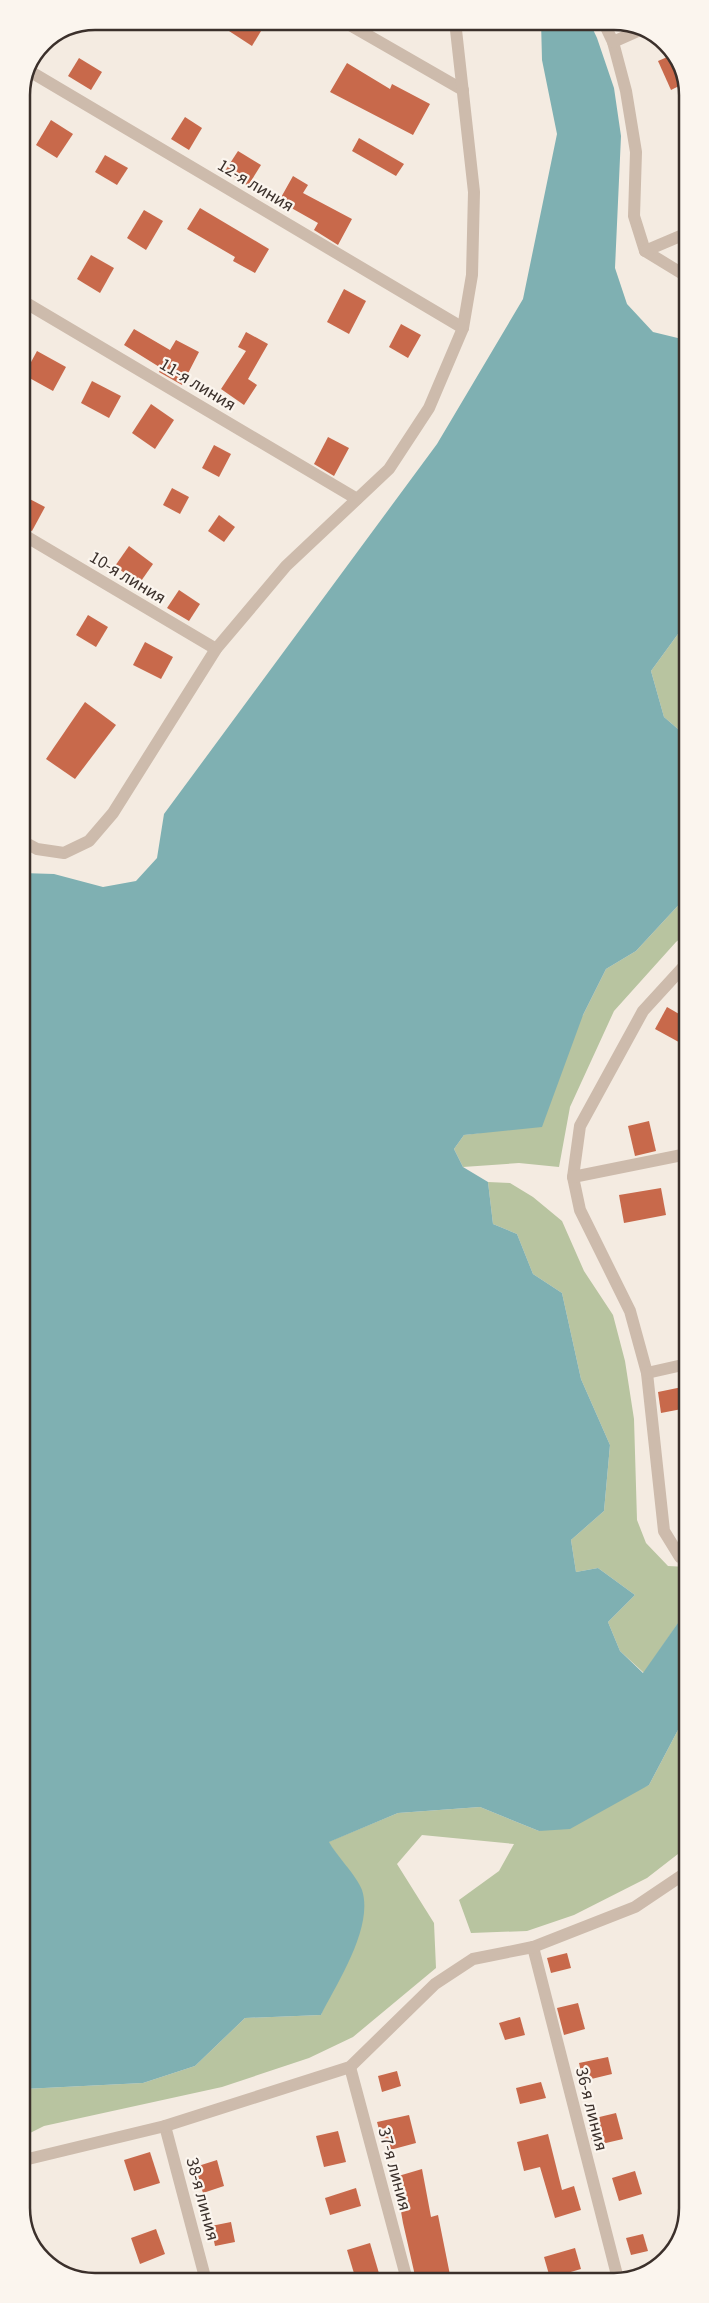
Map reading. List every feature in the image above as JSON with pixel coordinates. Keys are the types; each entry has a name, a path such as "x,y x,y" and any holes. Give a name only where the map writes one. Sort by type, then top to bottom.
{"street":[{"path":"359,30 463,90"},
{"path":"30,845 38,849 64,853 89,841 112,813 216,650 286,566 389,469 429,408 464,328 472,275 474,192 456,30"},
{"path":"607,30 613,42 626,91 636,152 634,216 645,251 679,272"},
{"path":"613,42 633,33"},
{"name":"12-я линия","path":"34,74 464,328"},
{"path":"645,251 679,237"},
{"name":"11-я линия","path":"30,305 358,499"},
{"name":"10-я линия","path":"30,539 216,650"},
{"path":"679,972 643,1011 584,1118 580,1126 573,1177 580,1210 630,1311 647,1373 664,1531 679,1555"},
{"path":"573,1177 679,1155"},
{"path":"647,1373 679,1366"},
{"path":"30,2159 165,2126 350,2067 435,1984 473,1959 533,1947 635,1907 679,1877"},
{"name":"36-я линия","path":"533,1947 616,2273"},
{"name":"37-я линия","path":"350,2067 405,2273"},
{"name":"38-я линия","path":"165,2126 204,2273"}],"green space":[{"path":"679,633 679,730 664,717 651,671"},
{"path":"679,905 679,940 614,1011 570,1107 559,1167 519,1163 463,1167 454,1149 464,1135 480,1133 583,1015 606,969 636,951"},
{"path":"488,1182 510,1183 533,1197 562,1221 584,1271 613,1315 625,1361 634,1419 637,1520 646,1543 668,1566 679,1567 679,1622 644,1673 620,1651 608,1622 635,1595 598,1568 576,1572 571,1540 604,1511 610,1445 581,1379 562,1293 533,1274 517,1234 493,1224"},
{"path":"679,1728 679,1853 647,1878 574,1915 527,1931 471,1933 459,1900 499,1871 514,1844 422,1835 397,1864 434,1923 436,1968 353,2037 309,2058 222,2087 44,2126 30,2133 30,2089 143,2083 195,2066 245,2018 321,2015 361,1889 328,1842 398,1813 480,1807 539,1831 649,1785"}],"water":[{"path":"541,30 593,30 614,88 621,136 615,268 627,304 653,332 679,338 679,633 651,671 664,717 679,730 679,905 636,951 606,969 583,1015 542,1127 464,1135 454,1149 463,1167 488,1182 493,1224 517,1234 533,1274 562,1293 581,1379 610,1445 604,1511 571,1540 576,1572 598,1568 635,1595 608,1622 620,1651 643,1673 679,1621 679,1728 649,1785 570,1829 539,1831 480,1807 398,1813 329,1842 359,1884 362,1890 364,1905 359,1937 321,2015 245,2018 195,2066 143,2083 30,2089 30,873 54,874 103,887 136,881 157,858 164,814 437,444 523,299 557,134 542,60"}],"building":[{"path":"230,30 262,30 252,46"},
{"path":"667,57 668,59 677,78 678,86 671,90 658,61"},
{"path":"79,58 102,72 91,90 68,76"},
{"path":"347,63 390,89 392,84 430,104 413,135 330,92"},
{"path":"185,117 202,128 189,150 171,139"},
{"path":"51,120 73,134 57,158 36,145"},
{"path":"359,138 404,164 396,176 352,151"},
{"path":"238,151 261,165 248,186 225,171"},
{"path":"105,155 128,168 117,185 95,172"},
{"path":"293,176 308,185 303,193 352,219 338,245 314,230 318,223 279,201"},
{"path":"200,208 269,249 255,273 233,261 235,257 187,229"},
{"path":"144,210 163,221 146,250 127,238"},
{"path":"91,255 114,268 100,293 77,279"},
{"path":"344,289 366,301 349,334 327,322"},
{"path":"401,324 421,335 408,358 389,347"},
{"path":"134,329 170,350 176,340 199,352 182,385 159,372 161,368 124,345"},
{"path":"246,332 268,344 248,379 257,385 244,405 221,389 246,351 238,347"},
{"path":"37,351 66,367 53,391 30,378 30,364"},
{"path":"92,381 121,396 109,418 81,403"},
{"path":"151,404 174,420 155,449 132,433"},
{"path":"328,437 349,448 334,476 314,464"},
{"path":"214,445 231,454 219,477 202,468"},
{"path":"172,488 189,497 180,514 163,505"},
{"path":"30,499 45,507 32,531 30,530"},
{"path":"219,515 235,527 224,542 208,531"},
{"path":"129,546 153,564 139,584 115,566"},
{"path":"179,590 200,604 189,621 167,608"},
{"path":"88,615 108,627 96,647 76,635"},
{"path":"145,642 173,657 161,679 133,665"},
{"path":"85,702 116,725 75,779 46,759"},
{"path":"667,1007 679,1014 679,1042 655,1029"},
{"path":"649,1121 656,1151 635,1156 628,1126"},
{"path":"661,1188 666,1215 624,1223 619,1195"},
{"path":"679,1388 679,1410 661,1413 658,1392"},
{"path":"567,1953 571,1968 551,1973 547,1958"},
{"path":"578,2003 585,2029 564,2035 557,2008"},
{"path":"520,2017 525,2035 505,2040 499,2023"},
{"path":"608,2057 612,2074 583,2081 579,2063"},
{"path":"397,2071 401,2086 382,2092 378,2076"},
{"path":"541,2082 546,2098 520,2104 516,2088"},
{"path":"616,2113 623,2139 593,2146 587,2120"},
{"path":"409,2115 416,2143 390,2150 388,2140 382,2141 377,2122"},
{"path":"338,2131 346,2162 324,2167 316,2136"},
{"path":"548,2134 562,2190 574,2186 581,2210 555,2218 540,2167 524,2171 517,2142"},
{"path":"150,2152 160,2183 134,2191 124,2160"},
{"path":"217,2160 224,2186 203,2193 195,2167"},
{"path":"422,2169 431,2217 438,2215 450,2273 414,2273 395,2177"},
{"path":"635,2171 642,2194 619,2201 612,2178"},
{"path":"356,2188 361,2206 330,2215 325,2198"},
{"path":"231,2222 235,2242 215,2246 211,2226"},
{"path":"156,2229 165,2254 140,2264 131,2238"},
{"path":"643,2234 648,2251 631,2255 626,2238"},
{"path":"370,2243 379,2273 354,2273 347,2250"},
{"path":"575,2248 581,2269 567,2273 549,2273 544,2257"}]}
